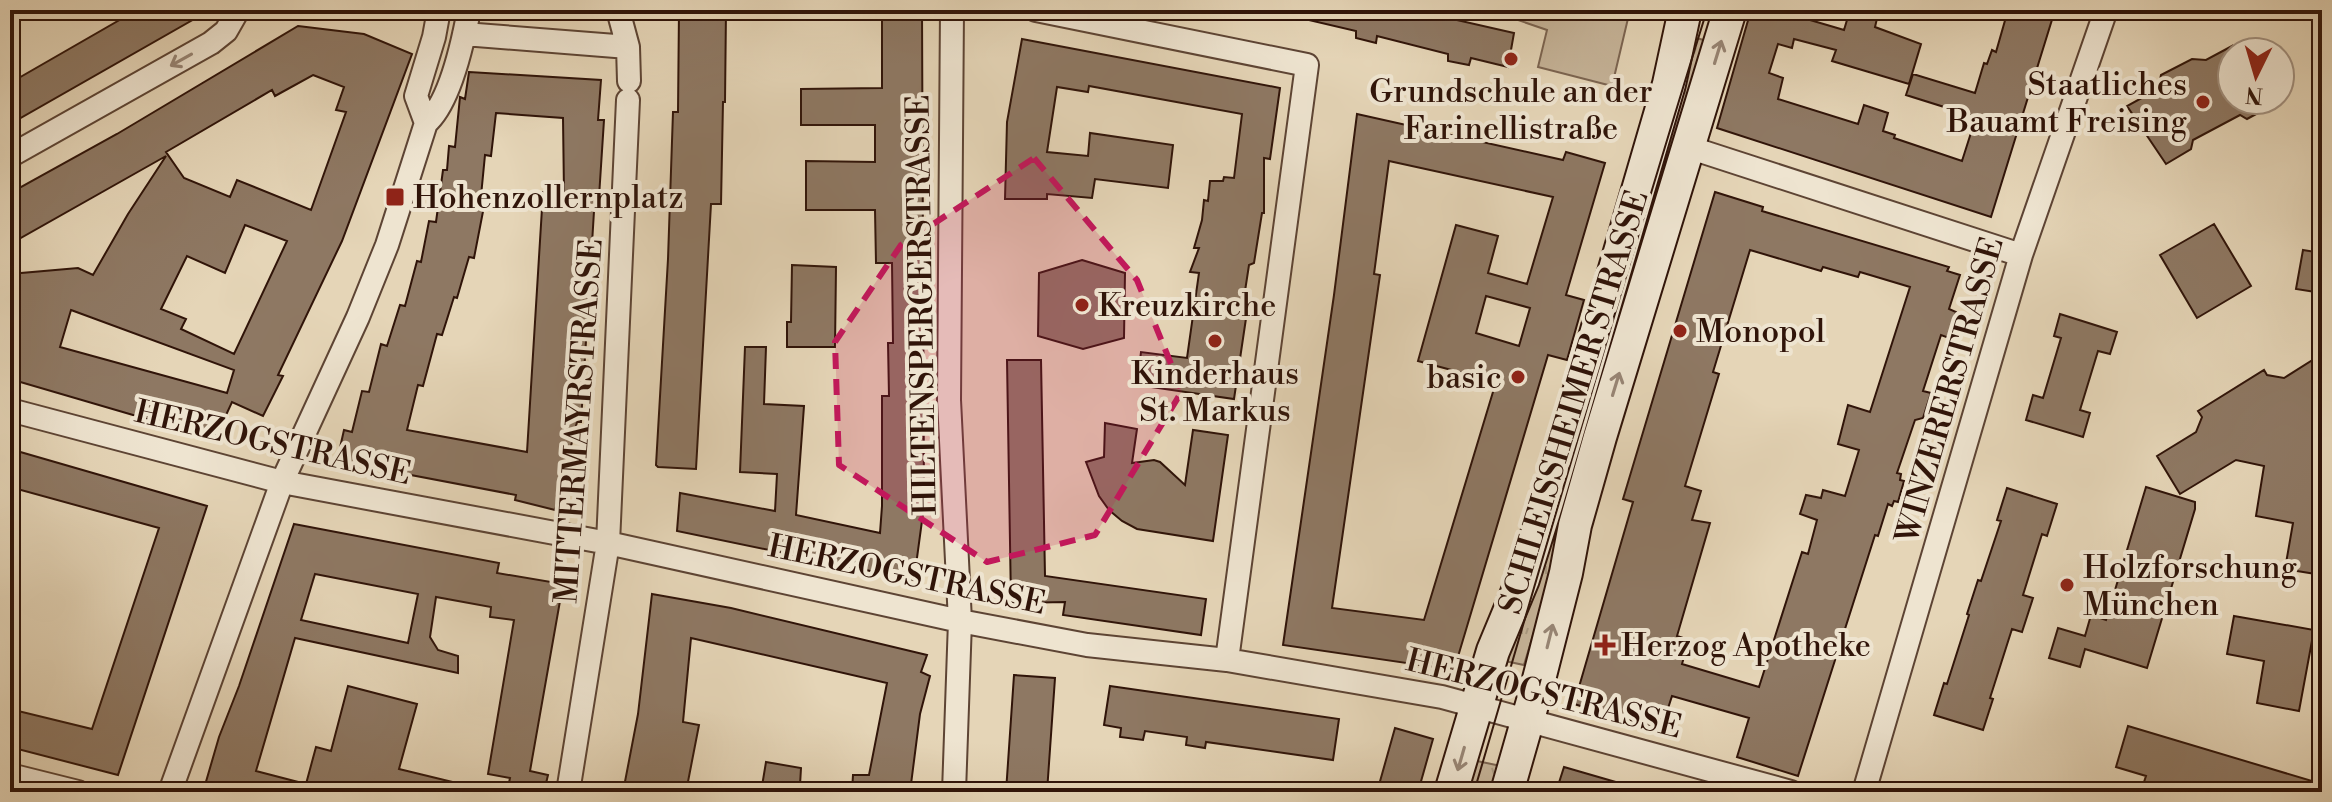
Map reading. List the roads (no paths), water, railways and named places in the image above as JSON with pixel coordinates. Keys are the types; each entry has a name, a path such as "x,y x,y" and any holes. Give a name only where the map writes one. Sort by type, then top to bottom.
{"main road":[{"name":"SCHLEISSHEIMER STRASSE","path":"1451,792 1493,651 1523,579 1547,502 1669,84 1685,10"},
{"name":"SCHLEISSHEIMER STRASSE","path":"1507,792 1566,573 1575,525 1730,10"}],"street":[{"path":"10,156 211,43 226,31 238,10"},
{"path":"426,123 416,96 439,10"},
{"path":"170,792 282,482 380,263 426,123 437,114 464,16 628,47 618,10"},
{"name":"HILTENSPERGERSTRASSE","path":"952,10 949,400 960,621 954,792"},
{"path":"1036,10 1307,65 1227,660"},
{"name":"WINZERERSTRASSE","path":"1864,792 2021,255 2106,10"},
{"name":"MITTERMAYRSTRASSE","path":"568,792 608,543 628,47"},
{"path":"1688,147 2021,255"},
{"name":"HERZOGSTRASSE","path":"10,410 282,482 608,543 960,621 1087,645 1227,660 1356,681 1476,706 1791,792"},
{"path":"10,775 78,792"}],"tram line":[{"path":"1474,792 1707,10"}],"place":[{"name":"Grundschule an der Farinellistraße","path":"1511,59"},
{"name":"Staatliches Bauamt Freising","path":"2203,102"},
{"name":"Hohenzollernplatz","path":"395,197"},
{"name":"Kreuzkirche","path":"1082,305"},
{"name":"Monopol","path":"1680,331"},
{"name":"Kinderhaus St. Markus","path":"1215,341"},
{"name":"basic","path":"1518,377"},
{"name":"Holzforschung München","path":"2067,585"},
{"name":"Herzog Apotheke","path":"1605,645"}]}
